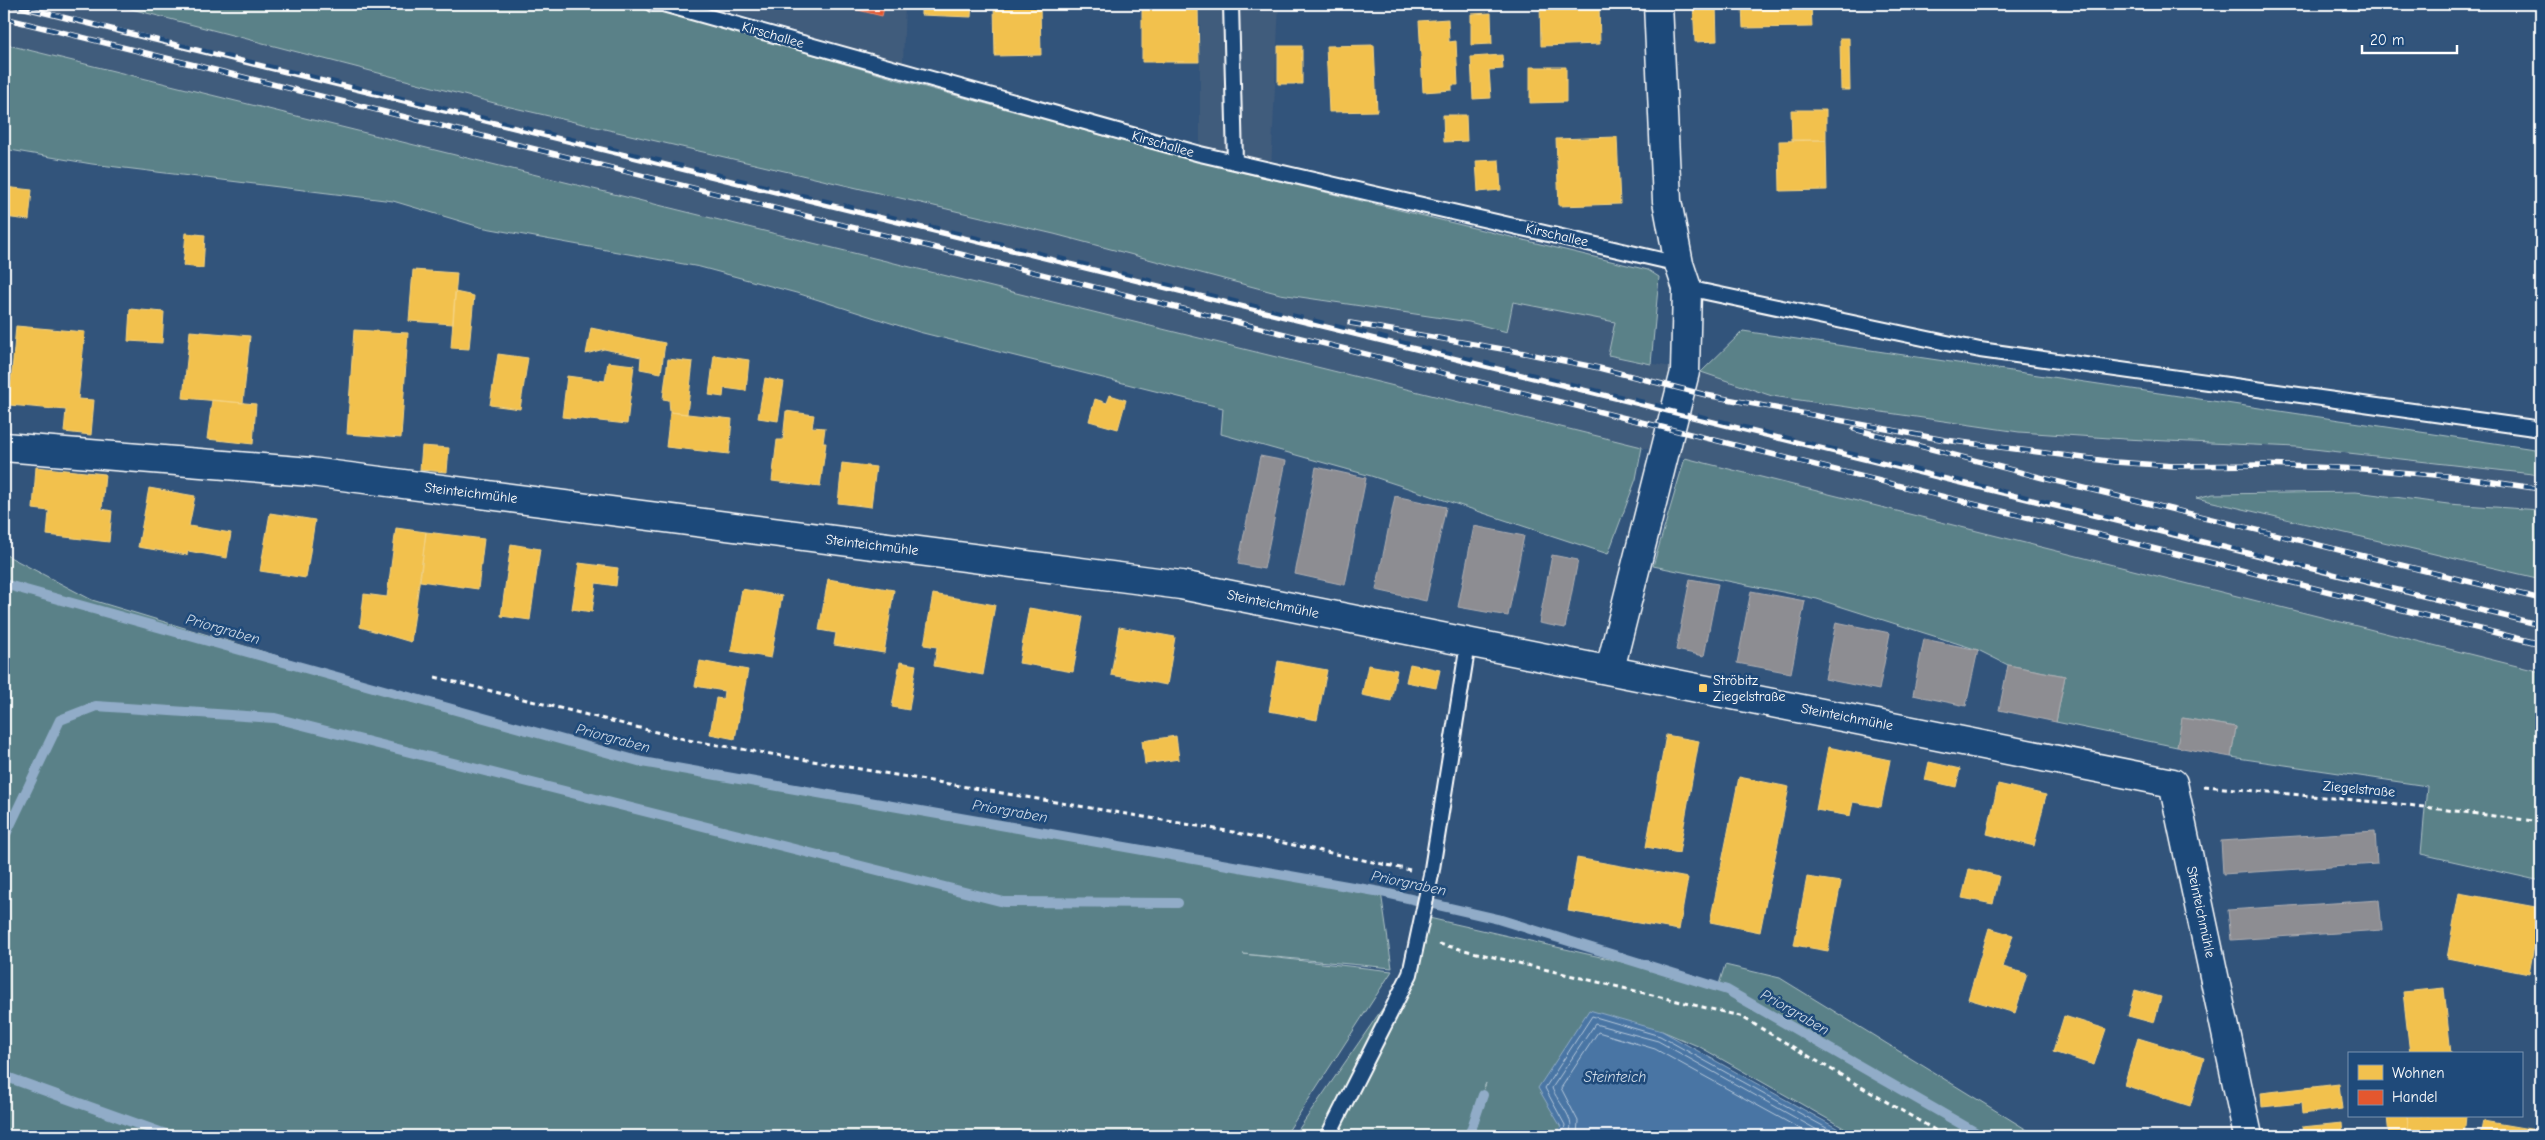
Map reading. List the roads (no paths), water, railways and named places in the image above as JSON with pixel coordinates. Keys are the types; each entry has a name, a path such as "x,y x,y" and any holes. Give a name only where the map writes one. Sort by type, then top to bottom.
{"street":[{"path":"1610,669 1685,372 1683,276 1667,201 1658,4"},
{"name":"Steinteichmühle","path":"4,447 311,472 1181,585 1468,644 1610,669 2173,783 2248,1136"}],"lane":[{"name":"Kirschallee","path":"652,4 662,4 1234,162 1980,350 2541,429"},
{"path":"1231,4 1234,162"},
{"path":"1328,1136 1410,974 1431,875 1468,644"}],"water":[{"name":"Steinteich","path":"1589,1010 1662,1031 1851,1136 1551,1136 1561,1127 1538,1088"}],"waterway":[{"name":"Priorgraben","path":"4,584 642,762 1381,892 1498,919 1727,990 1982,1136"},
{"path":"4,838 60,720 96,706 275,718 1004,902 1178,903"},
{"path":"4,1076 171,1136"},
{"path":"1469,1136 1483,1095"}],"railway":[{"path":"9,4 960,233 2541,625"},
{"path":"4,18 2541,644"},
{"path":"1350,323 1514,351 1599,368 1706,395 1945,440 2115,462 2174,466 2264,465 2363,469 2459,477 2541,489"},
{"path":"1854,429 2043,478 2541,599"}],"place":[{"name":"Ströbitz Ziegelstraße","path":"1703,688"}]}
